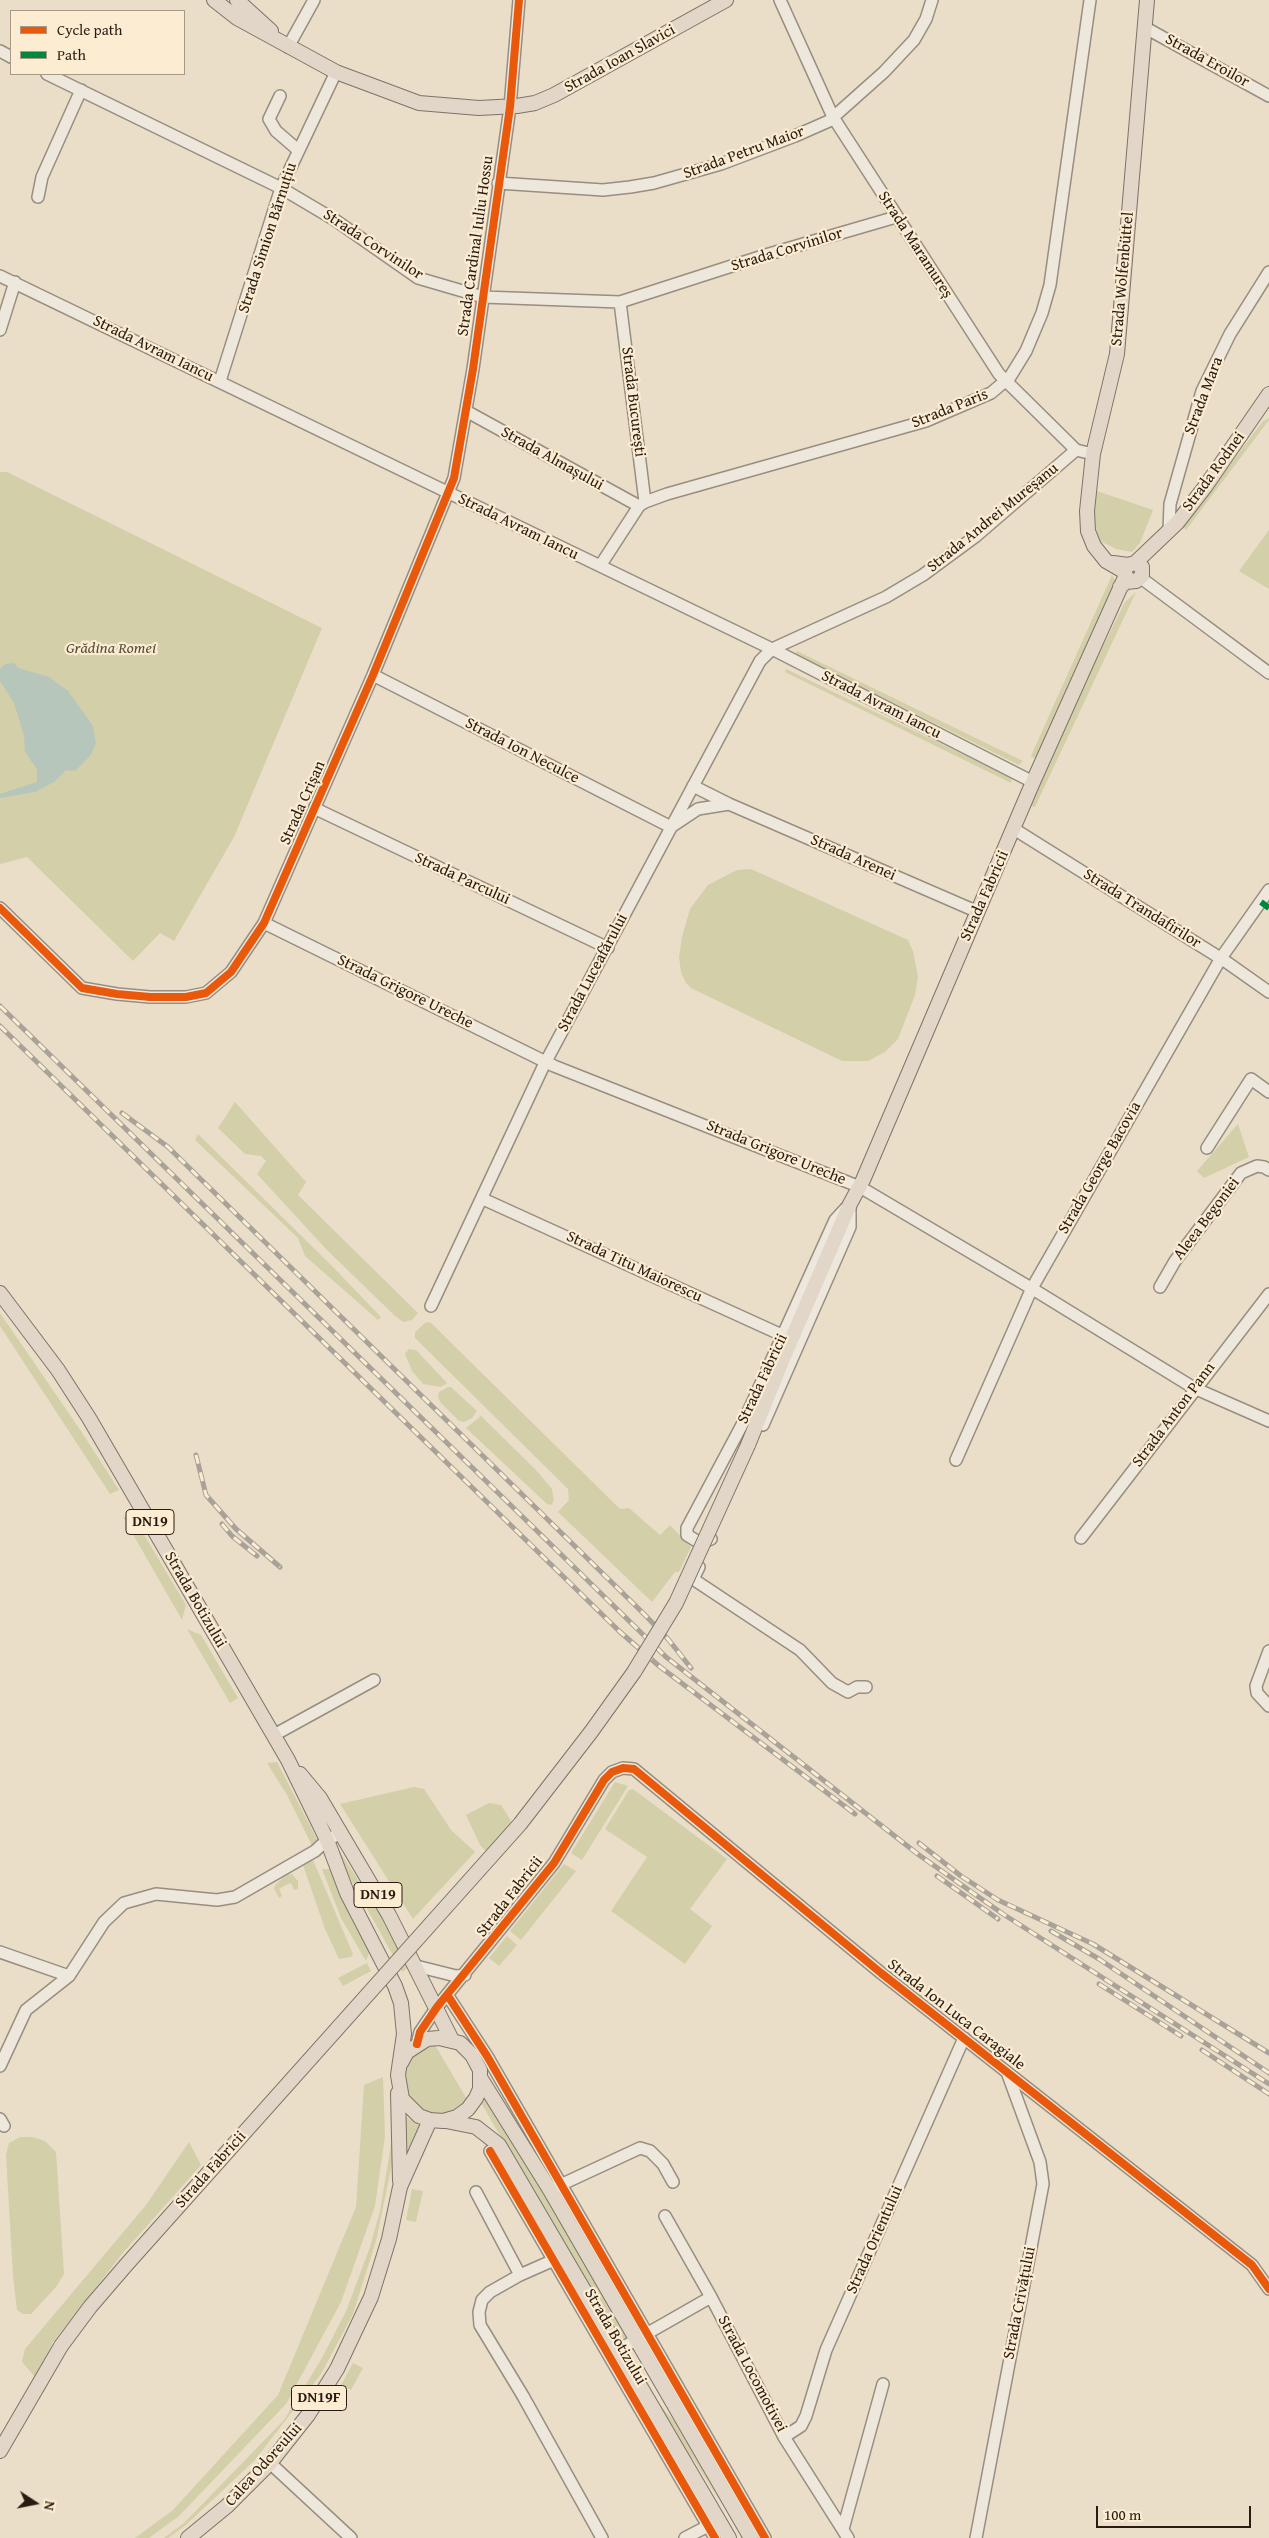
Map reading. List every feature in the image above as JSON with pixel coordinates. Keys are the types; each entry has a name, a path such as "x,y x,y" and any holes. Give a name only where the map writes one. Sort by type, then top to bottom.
{"main road":[{"path":"214,0 237,18 288,47"},
{"path":"237,0 288,47"},
{"name":"Strada Ioan Slavici","path":"288,47 336,72 419,103 460,108 510,107 535,102 554,95 726,0"},
{"name":"Strada Wolfenbüttel","path":"1131,573 1098,552 1091,540 1087,522 1093,454 1117,354 1147,0"},
{"name":"Strada Rodnei","path":"1131,573 1205,487 1267,400"},
{"name":"Strada Fabricii","path":"0,2451 62,2346 90,2307 520,1824 592,1732 634,1672 676,1603 748,1445 1033,782 1131,573"},
{"name":"Strada Botizului","path":"0,1293 58,1370 90,1418 288,1760 327,1840 347,1892 395,1986 401,2003 404,2034 398,2087 402,2099 409,2109 437,2121 476,2126 498,2145 614,2353 729,2538"},
{"name":"Strada Botizului","path":"288,1760 320,1798 390,1915 452,2040 460,2043 472,2055 480,2070 480,2079 556,2187 642,2337 752,2538"},
{"path":"401,2063 408,2052 417,2044 439,2038 452,2040"},
{"path":"437,2121 457,2117 468,2109 476,2098 480,2079"},
{"name":"Calea Odoreului","path":"188,2538 218,2514 270,2463 308,2415 337,2369 359,2326 379,2273 400,2187 398,2087"},
{"name":"Calea Odoreului","path":"400,2187 437,2121"}],"street":[{"path":"288,47 314,0"},
{"name":"Strada Cardinal Iuliu Hossu","path":"449,494 466,411 510,107 519,0"},
{"name":"Strada Maramureș","path":"780,0 833,117 896,217 1005,381 1076,450"},
{"name":"Strada Petru Maior","path":"498,183 603,190 654,183 721,164 795,136 833,117 884,72 914,40 926,19 932,0"},
{"name":"Strada Paris","path":"642,504 667,494 926,421 991,393 1015,371 1026,351 1042,313 1050,284 1090,0"},
{"name":"Strada Eroilor","path":"1144,27 1269,96"},
{"name":"Strada Simion Bărnuțiu","path":"220,381 281,188 336,72"},
{"name":"Strada Corvinilor","path":"49,75 281,188 335,220 418,278 483,297 620,302 769,254 896,217"},
{"path":"38,197 42,177 81,90"},
{"path":"280,96 269,119 276,131 298,150"},
{"name":"Strada Mara","path":"1169,531 1170,504 1202,391 1230,334 1269,272"},
{"name":"Strada Avram Iancu","path":"0,276 772,649 1033,782"},
{"path":"0,330 14,282"},
{"name":"Strada București","path":"620,302 642,504"},
{"name":"Strada Almașului","path":"466,411 642,504"},
{"path":"1076,450 1093,454"},
{"name":"Strada Andrei Mureșanu","path":"772,649 886,597 923,575 976,536 1076,450"},
{"name":"Strada Crișan","path":"0,908 82,988 150,997 186,997 206,993 231,972 264,923 316,809 449,494"},
{"path":"600,566 642,504"},
{"path":"1131,573 1269,673"},
{"name":"Strada Luceafărului","path":"431,1306 483,1199 546,1061 760,661 772,649"},
{"name":"Strada Ion Neculce","path":"374,675 671,826"},
{"name":"Strada Arenei","path":"693,786 729,804 978,912"},
{"path":"671,826 698,810 729,804"},
{"name":"Strada Parcului","path":"316,809 608,948"},
{"name":"Strada Trandafirilor","path":"1014,829 1221,958 1269,992"},
{"name":"Strada George Bacovia","path":"956,1460 1032,1288 1221,958 1265,905 1269,890"},
{"name":"Strada Grigore Ureche","path":"264,923 546,1061 860,1187 1032,1288 1194,1388 1269,1421"},
{"path":"1207,1148 1250,1079 1269,1092"},
{"name":"Aleea Begoniei","path":"1160,1287 1174,1261 1235,1181 1250,1168 1267,1166"},
{"name":"Strada Titu Maiorescu","path":"483,1199 784,1336"},
{"name":"Strada Fabricii","path":"850,1204 850,1228 713,1539 700,1542 687,1535 687,1528 744,1421 835,1220 850,1204"},
{"name":"Strada Anton Pann","path":"1081,1538 1194,1388 1269,1294"},
{"path":"713,1539 693,1579 800,1650 832,1683 848,1692 857,1687 866,1687"},
{"path":"1269,1651 1256,1686 1257,1693 1269,1706"},
{"path":"274,1735 374,1680"},
{"name":"Strada Fabricii","path":"417,2044 420,2032 437,2007 448,1996 554,1863 604,1780 612,1772 623,1768"},
{"name":"Strada Ion Luca Caragiale","path":"623,1768 634,1769 645,1777 880,1973 1252,2266 1269,2289"},
{"path":"0,2066 26,2010 69,1976 104,1922 124,1903 156,1894 217,1900 235,1897 315,1851 327,1840 341,1833"},
{"path":"0,1952 69,1976"},
{"path":"416,1966 456,1976 465,1975"},
{"path":"448,1996 487,2056 556,2187 640,2148 650,2151 663,2164 674,2182"},
{"name":"Strada Orientului","path":"784,2437 801,2426 806,2416 826,2350 964,2038"},
{"name":"Strada Crivățului","path":"976,2538 1043,2184 1040,2162 1007,2072"},
{"name":"Strada Botizului","path":"490,2151 554,2260 614,2353 715,2538"},
{"path":"476,2192 520,2275"},
{"name":"Strada Locomotivei","path":"665,2216 712,2297 784,2437 846,2534"},
{"path":"554,2260 520,2275 490,2292 482,2300 479,2312 480,2325 523,2396 602,2538"},
{"path":"614,2353 712,2297"},
{"path":"642,2337 765,2538"},
{"name":"Strada Locomotivei","path":"846,2534 883,2384"},
{"path":"270,2463 351,2538"},
{"path":"685,2538 708,2526"}],"green space":[{"path":"1269,418 1186,530 1183,527 1263,421"},
{"name":"Grădina Romei","path":"0,472 7,472 322,628 234,837 174,941 160,933 133,961 27,857 0,864"},
{"path":"1094,490 1153,510 1140,543 1132,552 1116,549 1100,541 1092,514"},
{"path":"1269,530 1269,589 1239,571"},
{"path":"1112,575 1116,582 1112,594 1037,757 1034,758 1031,756"},
{"path":"1136,592 1035,807 1031,806 1070,713 1125,602"},
{"path":"797,651 1023,761 1019,765 795,654"},
{"path":"786,669 1012,778 1011,783 785,672"},
{"path":"751,869 908,940 913,951 918,977 915,995 898,1039 885,1052 868,1061 842,1061 691,988 686,983 681,972 679,957 682,937 690,909 708,885 737,870"},
{"path":"235,1102 306,1182 298,1195 418,1313 412,1320 403,1322 394,1315 326,1249 257,1174 266,1161 261,1156 245,1154 218,1128"},
{"path":"1238,1124 1249,1157 1204,1178 1197,1171"},
{"path":"198,1134 333,1267 381,1317 378,1320 305,1256 298,1238 195,1140"},
{"path":"0,1313 119,1490 110,1494 0,1326"},
{"path":"430,1322 620,1509 629,1508 660,1535 670,1525 691,1547 679,1572 675,1572 652,1602 558,1512 569,1500 568,1489 415,1338 415,1332 425,1323"},
{"path":"409,1349 416,1350 447,1383 441,1387 423,1384 412,1371 405,1354"},
{"path":"451,1387 477,1411 472,1418 464,1422 459,1421 441,1403 438,1398 439,1392"},
{"path":"481,1416 536,1470 552,1489 554,1501 551,1505 547,1504 466,1428"},
{"path":"123,1517 134,1518 186,1605 182,1620"},
{"path":"187,1629 201,1635 238,1698 230,1703"},
{"path":"277,1762 322,1849 318,1858 287,1795 267,1763"},
{"path":"615,1782 628,1786 582,1860 571,1853"},
{"path":"414,1787 424,1789 451,1830 475,1852 413,1919 340,1804"},
{"path":"633,1789 727,1859 690,1909 712,1926 685,1964 611,1911 647,1857 605,1829 629,1790"},
{"path":"489,1803 501,1805 520,1835 495,1860 480,1845 466,1815"},
{"path":"335,1844 412,1964 402,1972 333,1847"},
{"path":"313,1860 353,1954 351,1957 339,1959 325,1929 303,1865"},
{"path":"564,1864 576,1871 521,1940 510,1931"},
{"path":"322,1869 332,1869 349,1913 370,1950 366,1961 341,1918"},
{"path":"292,1874 298,1881 298,1889 294,1890 291,1883 286,1885 279,1889 282,1896 279,1898 274,1888 276,1884 286,1875"},
{"path":"507,1936 517,1945 499,1966 489,1958"},
{"path":"367,1963 371,1971 343,1986 338,1978"},
{"path":"435,2045 468,2101 466,2106 442,2117 417,2111 402,2089 407,2061 423,2048"},
{"path":"383,2077 385,2136 375,2206 341,2302 286,2404 179,2516 149,2538 135,2538 173,2510 278,2395 356,2207 364,2085"},
{"path":"485,2092 630,2339 624,2339 581,2276 480,2101"},
{"path":"405,2116 423,2128 410,2155 404,2155"},
{"path":"20,2137 32,2137 45,2141 56,2152 64,2274 56,2287 31,2314 23,2314 17,2310 13,2276 6,2155 9,2143"},
{"path":"392,2138 394,2139 395,2150 376,2241 353,2314 321,2374 255,2460 186,2525 168,2538 164,2538 184,2523 284,2420 322,2358 347,2309 370,2247 380,2211"},
{"path":"189,2142 201,2165 122,2254 53,2342 35,2377 22,2362 25,2349 146,2205"},
{"path":"412,2189 423,2191 416,2222 406,2220"},
{"path":"353,2363 363,2368 351,2390 341,2385"},
{"path":"656,2400 675,2422 722,2505 694,2460 671,2435"}],"shaded area":[{"path":"14,663 18,668 49,677 68,691 93,726 96,744 90,756 75,771 66,770 54,782 35,792 0,798 0,794 37,782 37,769 25,752 24,735 14,703 0,681 0,669 5,664"}],"railway":[{"path":"0,1006 666,1657 919,1855 1003,1914 1269,2084"},
{"path":"0,1026 619,1631 659,1666 855,1814"},
{"path":"122,1113 168,1147 643,1613 668,1639 691,1668"},
{"path":"196,1455 206,1495 236,1529 280,1567"},
{"path":"222,1524 232,1536 257,1556"},
{"path":"919,1843 961,1876 998,1900 1093,1944 1269,2053"},
{"path":"937,1876 998,1919"},
{"path":"1051,1931 1099,1959 1269,2073"},
{"path":"1099,1984 1181,2036"},
{"path":"1202,2050 1269,2094"}],"marked path":[{"path":"1261,902 1269,908"}],"cycle path":[{"path":"0,908 82,988 150,997 186,997 206,993 231,972 264,923 373,675 454,478 473,369 510,107 519,0"},
{"path":"417,2044 420,2032 437,2007 554,1863 604,1780 612,1772 623,1768 634,1769 881,1973 1252,2265 1269,2289"},
{"path":"448,1996 487,2056 765,2538"},
{"path":"490,2151 715,2538"}]}
